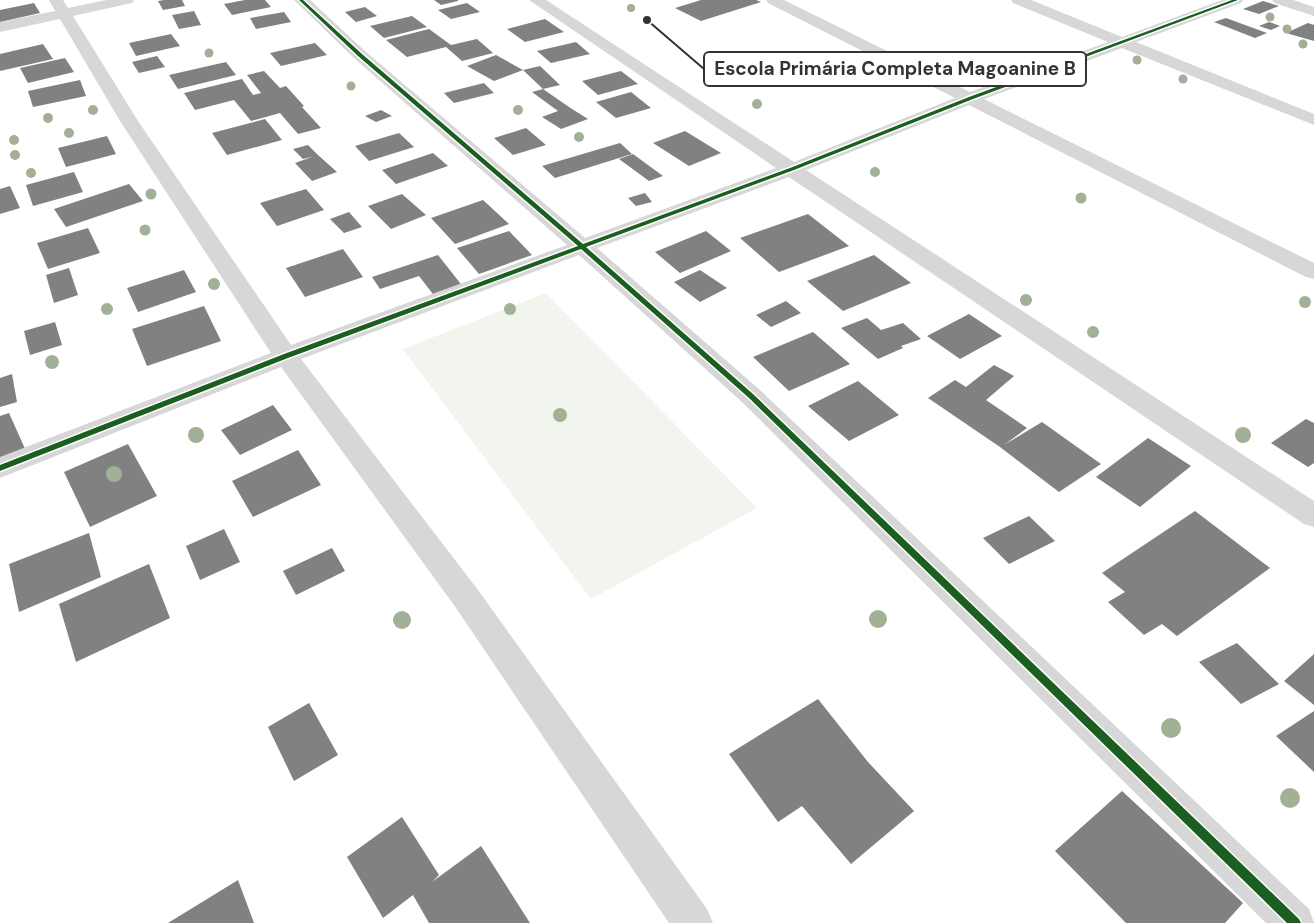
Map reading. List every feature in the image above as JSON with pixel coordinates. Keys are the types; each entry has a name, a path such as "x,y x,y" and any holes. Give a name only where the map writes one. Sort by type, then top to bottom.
{"street":[{"path":"0,26 60,7 126,0"},
{"path":"301,0 360,55 534,203 750,396 1295,923"},
{"path":"536,0 1314,516"},
{"path":"773,0 1314,272"},
{"path":"1018,0 1314,120"},
{"path":"0,468 286,356 792,169 971,98 1236,0"},
{"path":"1279,0 1314,12"},
{"path":"60,7 129,121 286,356 468,600 693,923"}],"shaded area":[{"path":"546,293 757,508 591,599 403,349"}],"building":[{"path":"182,0 185,6 163,10 158,1"},
{"path":"245,0 265,0 271,7 232,15 224,4"},
{"path":"434,0 458,0 458,1 441,5"},
{"path":"701,0 756,0 761,2 701,21 675,8"},
{"path":"1263,1 1279,6 1259,14 1243,9"},
{"path":"34,3 40,13 0,22 0,10"},
{"path":"467,3 480,12 451,19 438,10"},
{"path":"365,7 377,16 356,22 345,12"},
{"path":"194,11 201,25 179,29 172,15"},
{"path":"284,12 291,22 256,29 250,18"},
{"path":"412,16 427,27 384,38 370,26"},
{"path":"1226,18 1267,33 1255,38 1214,22"},
{"path":"545,19 564,32 525,42 507,29"},
{"path":"1269,22 1280,26 1271,30 1259,26"},
{"path":"1308,23 1314,25 1314,41 1286,33"},
{"path":"429,29 451,45 477,39 493,53 462,61 446,47 407,57 386,40"},
{"path":"171,34 180,46 136,56 129,43"},
{"path":"576,42 590,54 551,63 537,51"},
{"path":"315,43 327,55 281,66 270,53"},
{"path":"43,44 53,59 0,71 0,54"},
{"path":"496,55 523,70 494,81 467,66"},
{"path":"157,56 165,67 139,73 132,62"},
{"path":"65,58 74,72 28,83 20,68"},
{"path":"226,62 236,75 178,89 169,75"},
{"path":"540,66 560,85 543,89 523,70"},
{"path":"264,71 280,88 286,86 321,128 298,134 280,113 251,121 234,100 195,110 184,93 242,79 253,95 261,93 247,75"},
{"path":"621,71 638,84 598,95 582,81"},
{"path":"80,80 86,96 33,107 28,91"},
{"path":"484,83 494,93 454,103 444,93"},
{"path":"543,89 588,119 561,129 542,117 558,111 532,92"},
{"path":"631,92 651,108 616,118 596,102"},
{"path":"381,110 392,116 376,122 365,116"},
{"path":"265,119 282,140 227,155 212,133"},
{"path":"526,128 546,145 513,155 494,138"},
{"path":"685,131 721,153 689,166 653,143"},
{"path":"399,133 414,147 369,161 355,146"},
{"path":"107,136 116,154 66,167 58,148"},
{"path":"620,143 632,154 555,178 542,166"},
{"path":"308,145 337,172 312,181 295,163 312,157 303,159 293,149"},
{"path":"433,153 448,166 396,184 382,170"},
{"path":"633,154 663,176 649,181 619,159"},
{"path":"74,172 83,192 33,206 26,185"},
{"path":"129,184 143,201 66,227 54,209"},
{"path":"10,186 20,208 0,214 0,189"},
{"path":"306,189 324,210 277,226 260,203"},
{"path":"645,193 652,202 636,206 628,198"},
{"path":"402,194 426,215 391,229 368,206"},
{"path":"483,200 509,224 455,244 431,218"},
{"path":"349,212 362,227 344,233 330,219"},
{"path":"808,214 849,246 779,272 740,238"},
{"path":"88,228 100,253 48,269 37,243"},
{"path":"509,231 532,255 479,274 457,248"},
{"path":"706,231 731,251 680,273 655,252"},
{"path":"343,249 363,277 305,297 286,268"},
{"path":"438,255 464,288 436,298 419,276 380,289 372,277"},
{"path":"874,255 911,283 843,311 807,281"},
{"path":"69,268 78,295 54,303 46,275"},
{"path":"184,270 196,292 138,312 127,288"},
{"path":"700,270 727,288 700,302 674,282"},
{"path":"786,301 801,313 771,327 756,315"},
{"path":"204,306 221,341 147,366 132,329"},
{"path":"969,314 1002,336 960,359 927,336"},
{"path":"867,318 881,330 903,323 921,339 901,346 903,348 878,359 841,328"},
{"path":"55,322 62,345 30,355 24,331"},
{"path":"813,332 850,364 789,391 753,357"},
{"path":"994,365 1014,376 986,400 1027,428 1004,445 1042,422 1101,464 1059,492 1000,447 928,398 955,380 966,387"},
{"path":"12,374 17,402 0,407 0,378"},
{"path":"858,381 899,415 849,441 808,406"},
{"path":"273,405 292,430 240,455 221,430"},
{"path":"9,413 26,451 0,462 0,416"},
{"path":"1306,419 1314,423 1314,463 1308,467 1271,443"},
{"path":"1148,438 1191,466 1140,507 1096,477"},
{"path":"128,444 157,496 90,527 64,472"},
{"path":"298,450 321,485 253,517 232,481"},
{"path":"1195,511 1270,568 1177,636 1162,624 1144,635 1108,602 1125,592 1102,573"},
{"path":"1029,516 1055,541 1009,564 983,538"},
{"path":"224,529 240,562 200,580 186,546"},
{"path":"89,533 101,577 19,612 9,564"},
{"path":"332,548 345,571 296,595 283,571"},
{"path":"149,564 170,618 76,662 59,604"},
{"path":"1237,643 1279,684 1241,704 1199,662"},
{"path":"1314,654 1314,705 1284,681"},
{"path":"818,699 868,762 914,811 851,864 802,806 778,822 729,754"},
{"path":"309,703 338,755 294,781 268,727"},
{"path":"1314,711 1314,772 1276,736"},
{"path":"1122,791 1243,903 1225,923 1126,923 1055,851"},
{"path":"402,817 439,875 432,882 481,846 530,923 429,923 413,895 383,918 347,857"},
{"path":"238,880 254,923 168,923"}],"cycle path":[{"path":"301,0 360,55 533,203 751,396 1295,923"},
{"path":"0,468 286,356 792,169 971,98 1236,0"}],"place":[{"name":"Escola Primária Completa Magoanine B","path":"647,20"}]}
